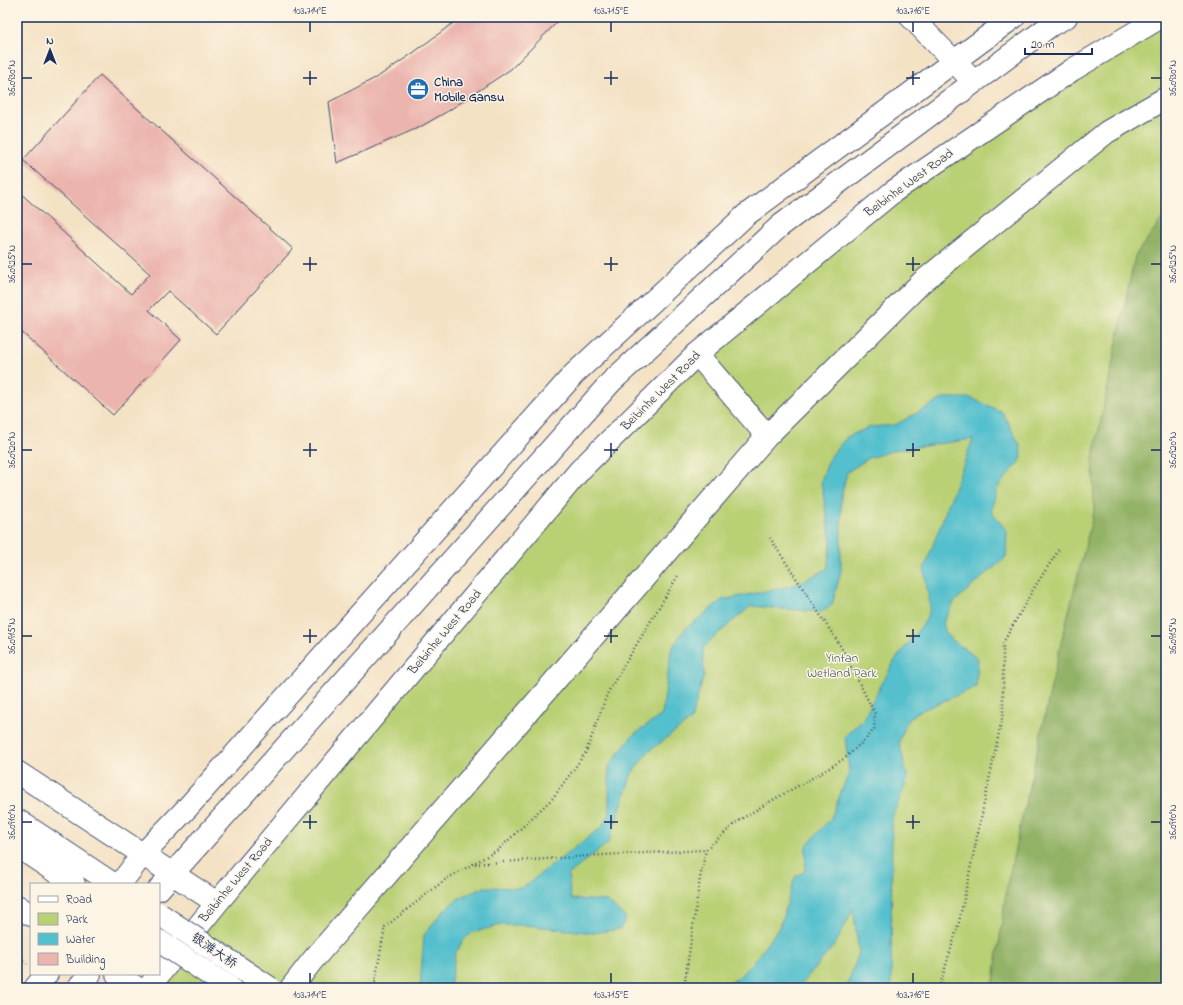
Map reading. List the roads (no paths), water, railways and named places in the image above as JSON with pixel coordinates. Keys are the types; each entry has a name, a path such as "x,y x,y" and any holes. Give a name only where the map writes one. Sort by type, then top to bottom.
{"main road":[{"path":"911,17 974,82"},
{"path":"121,883 143,854 193,801 574,374 746,215 1014,17"},
{"path":"165,881 611,382 780,226 1052,25 1066,17"},
{"name":"Beibinhe West Road","path":"160,973 217,903 580,470 697,354 894,191 1072,70 1161,17"},
{"path":"290,988 767,436 922,282 1107,132 1166,98"},
{"path":"697,354 767,436"},
{"path":"17,772 143,854 165,881 217,903"},
{"path":"17,820 112,883"},
{"path":"17,846 72,883"},
{"path":"17,906 30,914"},
{"name":"银滩大桥","path":"160,915 270,988"},
{"name":"银滩大桥","path":"160,942 230,988"},
{"path":"35,988 46,975"},
{"path":"78,988 89,975"},
{"path":"118,975 137,988"},
{"name":"Beibinhe West Road","path":"148,988 159,975"}],"water":[{"path":"944,398 971,398 1002,412 1020,445 1022,458 997,488 991,511 1007,531 1006,557 955,601 943,623 947,636 978,659 976,687 918,712 908,719 899,742 908,779 892,817 891,988 846,988 859,953 853,909 836,943 798,988 717,988 737,979 755,960 780,926 795,877 805,871 806,846 831,818 849,772 845,736 863,719 893,663 926,620 930,608 924,569 973,439 895,450 869,458 847,472 841,497 841,571 832,605 821,612 751,606 703,648 704,675 691,720 648,752 632,773 609,842 568,875 571,899 607,901 626,918 620,929 593,933 526,925 500,925 471,933 462,942 455,954 450,988 420,988 424,935 449,906 459,898 485,887 522,888 602,827 609,815 609,766 633,735 662,715 671,650 684,630 722,600 795,585 827,569 831,543 821,481 830,457 847,437 870,427 895,425"}],"place":[{"name":"China Mobile Gansu","path":"418,89"}],"park label":[{"name":"Yintan Wetland Park","path":"842,666"}]}
